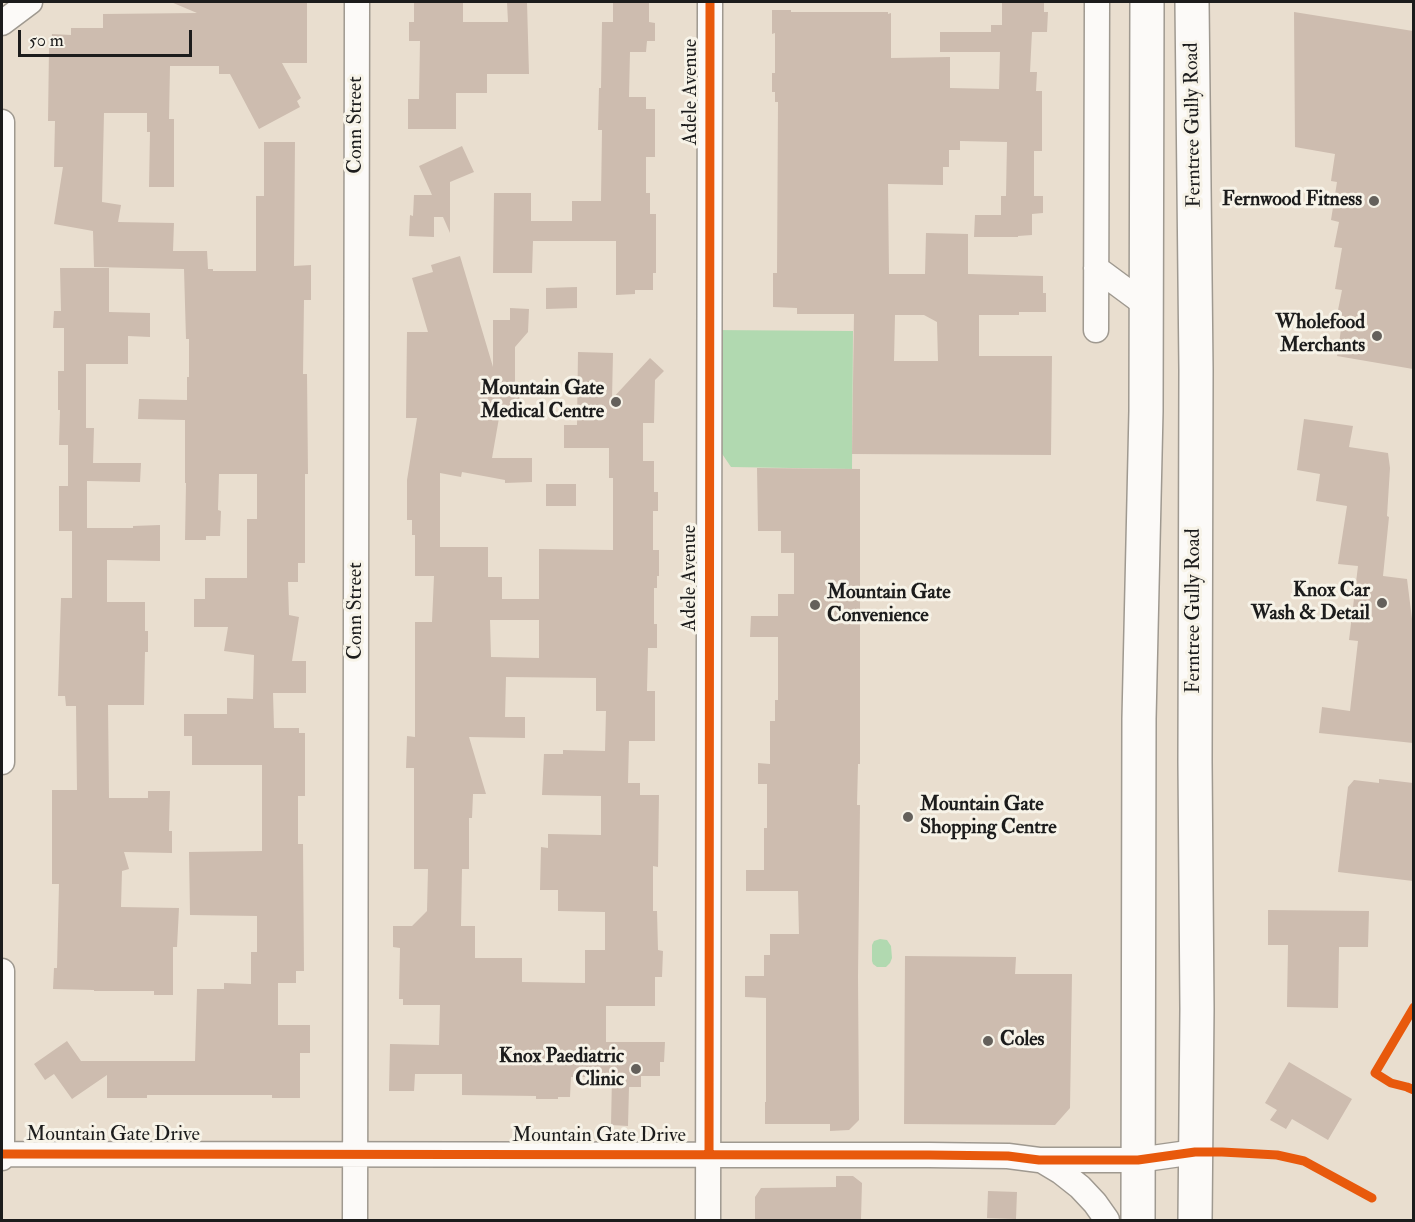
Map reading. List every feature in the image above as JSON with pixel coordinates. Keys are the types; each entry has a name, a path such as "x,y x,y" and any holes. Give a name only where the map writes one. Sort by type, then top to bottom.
{"main road":[{"path":"1138,1221 1139,719 1146,423 1147,2"},
{"name":"Ferntree Gully Road","path":"1192,2 1196,370 1195,1221"},
{"path":"1146,147 1194,148"}],"street":[{"path":"2,23 30,2"},
{"name":"Conn Street","path":"356,1221 357,2"},
{"name":"Adele Avenue","path":"708,1221 710,2"},
{"path":"1096,330 1097,2"},
{"path":"2,122 2,762"},
{"path":"1096,268 1146,305"},
{"path":"2,971 2,1156"},
{"name":"Mountain Gate Drive","path":"2,1156 356,1154 1008,1156 1039,1160 1138,1160 1195,1152"},
{"path":"1039,1160 1061,1172 1080,1187 1107,1221"}],"green space":[{"path":"710,330 853,331 852,469 731,467 710,436"},
{"path":"887,940 891,946 892,958 886,967 877,967 872,961 872,945 874,941"}],"building":[{"path":"171,2 307,2 307,63 282,63 301,98 297,101 300,107 259,129 230,74 219,74 219,66 170,66 169,119 174,119 174,187 149,187 150,132 147,132 147,113 104,113 102,202 121,205 118,222 174,223 173,251 207,251 208,269 256,271 256,196 264,196 264,142 295,142 294,266 311,265 311,300 304,300 303,374 307,374 308,474 305,474 305,563 298,563 298,582 288,582 289,615 299,617 292,661 306,661 306,693 273,693 274,728 299,728 299,733 305,733 305,796 298,796 298,844 303,844 304,971 296,971 296,983 278,983 278,1025 310,1025 310,1053 300,1053 300,1098 272,1098 272,1095 147,1095 147,1098 107,1098 107,1075 72,1099 54,1074 45,1080 34,1064 67,1041 81,1061 195,1061 197,989 224,989 224,983 251,984 251,952 257,952 257,916 190,915 189,852 262,851 262,765 192,765 192,736 184,736 184,714 227,714 227,698 253,699 254,655 224,651 228,627 194,627 194,599 205,599 205,578 247,578 247,519 257,519 257,474 219,474 220,536 206,536 206,540 185,540 185,420 138,419 139,399 187,400 189,339 186,339 184,269 94,267 93,231 54,224 63,167 54,167 55,121 48,121 49,48 51,48 52,34 71,35 71,28 103,28 103,14 197,13"},
{"path":"414,2 463,2 463,22 508,22 507,2 527,2 529,74 487,74 487,93 456,93 456,129 408,129 408,99 419,99 420,41 409,41 409,22 414,22"},
{"path":"613,2 649,2 649,22 655,23 655,41 647,41 646,52 630,52 629,97 646,97 646,109 655,109 655,157 646,157 646,193 650,193 650,214 656,214 656,273 653,273 653,290 635,290 635,294 616,295 616,241 533,241 532,273 493,273 494,193 531,193 531,221 572,221 572,201 601,201 602,130 598,130 602,22 613,22"},
{"path":"1002,2 1044,2 1044,12 1048,12 1047,32 1032,32 1030,72 1037,72 1036,91 1042,91 1042,151 1034,151 1034,196 1043,196 1043,213 1032,214 1032,235 974,237 975,215 1001,215 1001,196 1006,196 1007,142 960,141 960,150 949,150 949,167 943,167 943,185 888,184 889,274 925,274 926,233 968,234 968,274 1043,276 1046,312 979,315 979,356 1052,356 1051,455 852,454 854,314 797,314 797,308 773,307 773,273 777,273 778,102 775,102 775,92 772,92 772,73 775,73 775,33 772,34 772,10 891,13 891,58 950,57 950,88 999,89 1000,52 940,52 940,32 991,32 991,25 1002,25","holes":["895,315 924,315 937,322 938,361 894,361"]},
{"path":"1294,12 1413,31 1413,369 1337,356 1343,316 1337,315 1342,290 1335,289 1342,248 1334,247 1339,222 1331,220 1337,182 1331,181 1335,154 1295,147"},
{"path":"462,146 474,172 450,182 450,233 443,217 434,217 434,237 409,236 414,195 432,195 419,166"},
{"path":"460,256 493,367 493,320 510,320 510,308 529,309 528,332 515,347 515,383 520,384 519,416 499,418 492,458 532,458 532,482 505,483 505,480 462,472 461,477 440,473 440,547 488,547 488,577 502,577 502,599 539,599 539,549 613,550 613,478 609,478 609,448 564,448 564,425 577,425 578,352 613,353 612,399 650,358 664,371 655,380 654,423 643,423 643,461 654,461 654,492 658,492 658,511 653,511 653,550 659,550 659,576 657,576 657,588 654,588 657,648 648,648 647,691 655,691 655,741 629,741 628,783 640,783 640,795 659,795 658,867 653,866 653,911 657,911 658,950 663,951 662,977 655,977 655,1006 606,1006 606,1042 665,1042 664,1062 660,1062 660,1076 641,1076 641,1087 629,1087 628,1126 611,1125 612,1077 571,1077 570,1097 558,1097 558,1099 536,1099 536,1096 462,1095 462,1074 415,1074 414,1091 389,1091 390,1044 439,1045 440,1005 403,1005 403,999 399,999 400,948 393,947 393,926 412,926 427,911 428,869 414,869 414,768 406,768 407,736 415,737 415,622 432,622 434,576 415,576 415,535 412,535 412,520 407,520 407,480 417,418 406,418 407,332 428,332 412,278 433,272 431,265","holes":["490,620 539,620 539,658 491,657","506,677 596,678 596,711 606,711 605,751 563,750 563,754 544,754 542,795 601,796 601,835 548,834 548,848 541,847 540,890 558,890 558,911 605,912 605,950 585,950 585,983 522,982 522,958 475,958 475,926 461,926 462,869 469,869 469,818 472,818 473,794 486,794 469,737 525,738 525,717 505,717"]},
{"path":"60,268 109,268 109,312 150,313 150,337 128,336 128,364 86,364 86,428 94,428 93,463 141,463 140,482 87,481 87,528 133,528 133,526 160,525 160,561 107,560 107,602 145,602 145,631 148,631 148,652 145,652 144,705 108,705 109,798 148,798 148,791 170,791 169,831 172,831 172,853 124,852 129,869 122,871 121,907 179,908 177,947 173,947 173,995 154,995 154,991 53,989 54,968 57,968 59,884 52,884 52,790 77,790 76,706 66,706 65,696 58,696 61,598 72,598 72,531 59,531 59,486 68,486 68,445 59,445 60,410 58,410 58,371 64,371 64,328 53,328 54,311 61,311"},
{"path":"577,287 577,308 546,309 546,288"},
{"path":"1304,419 1353,426 1349,447 1388,453 1390,468 1387,516 1389,517 1383,576 1407,579 1413,627 1413,743 1319,733 1322,707 1350,711 1358,641 1349,640 1358,566 1338,564 1347,506 1316,501 1320,474 1297,470"},
{"path":"757,468 860,469 860,764 858,764 857,805 860,805 859,1120 849,1130 830,1131 830,1124 765,1124 766,998 745,997 745,976 764,976 764,955 770,955 770,934 799,934 798,891 746,891 746,870 764,870 767,784 758,784 758,763 770,764 770,721 775,721 775,700 778,700 778,637 750,637 751,616 778,616 778,594 794,594 794,553 781,553 781,531 758,531"},
{"path":"546,484 576,484 576,506 546,506"},
{"path":"1379,779 1413,783 1413,881 1338,872 1348,787 1354,780 1379,783"},
{"path":"1268,910 1369,911 1368,947 1339,947 1338,1008 1287,1007 1288,945 1268,945"},
{"name":"Coles","path":"905,956 1016,957 1015,974 1072,974 1070,1108 1055,1125 904,1124"},
{"path":"1289,1062 1352,1099 1328,1140 1292,1119 1286,1129 1270,1120 1277,1110 1265,1103"},
{"path":"836,1176 853,1176 862,1183 860,1221 755,1219 755,1197 761,1188 836,1187"},
{"path":"988,1191 1017,1192 1016,1219 987,1218"}],"cycle path":[{"path":"709,1155 710,2"},
{"path":"1414,1007 1375,1073 1391,1083 1414,1090"},
{"path":"2,1154 929,1155 1008,1156 1039,1160 1138,1160 1195,1152 1222,1152 1277,1155 1304,1161 1372,1198"}],"place":[{"name":"Fernwood Fitness","path":"1374,201"},
{"name":"Wholefood Merchants","path":"1377,336"},
{"name":"Mountain Gate Medical Centre","path":"616,402"},
{"name":"Knox Car Wash & Detail","path":"1382,603"},
{"name":"Mountain Gate Convenience","path":"815,605"},
{"name":"Mountain Gate Shopping Centre","path":"908,817"},
{"name":"Coles","path":"988,1041"},
{"name":"Knox Paediatric Clinic","path":"636,1069"}]}
